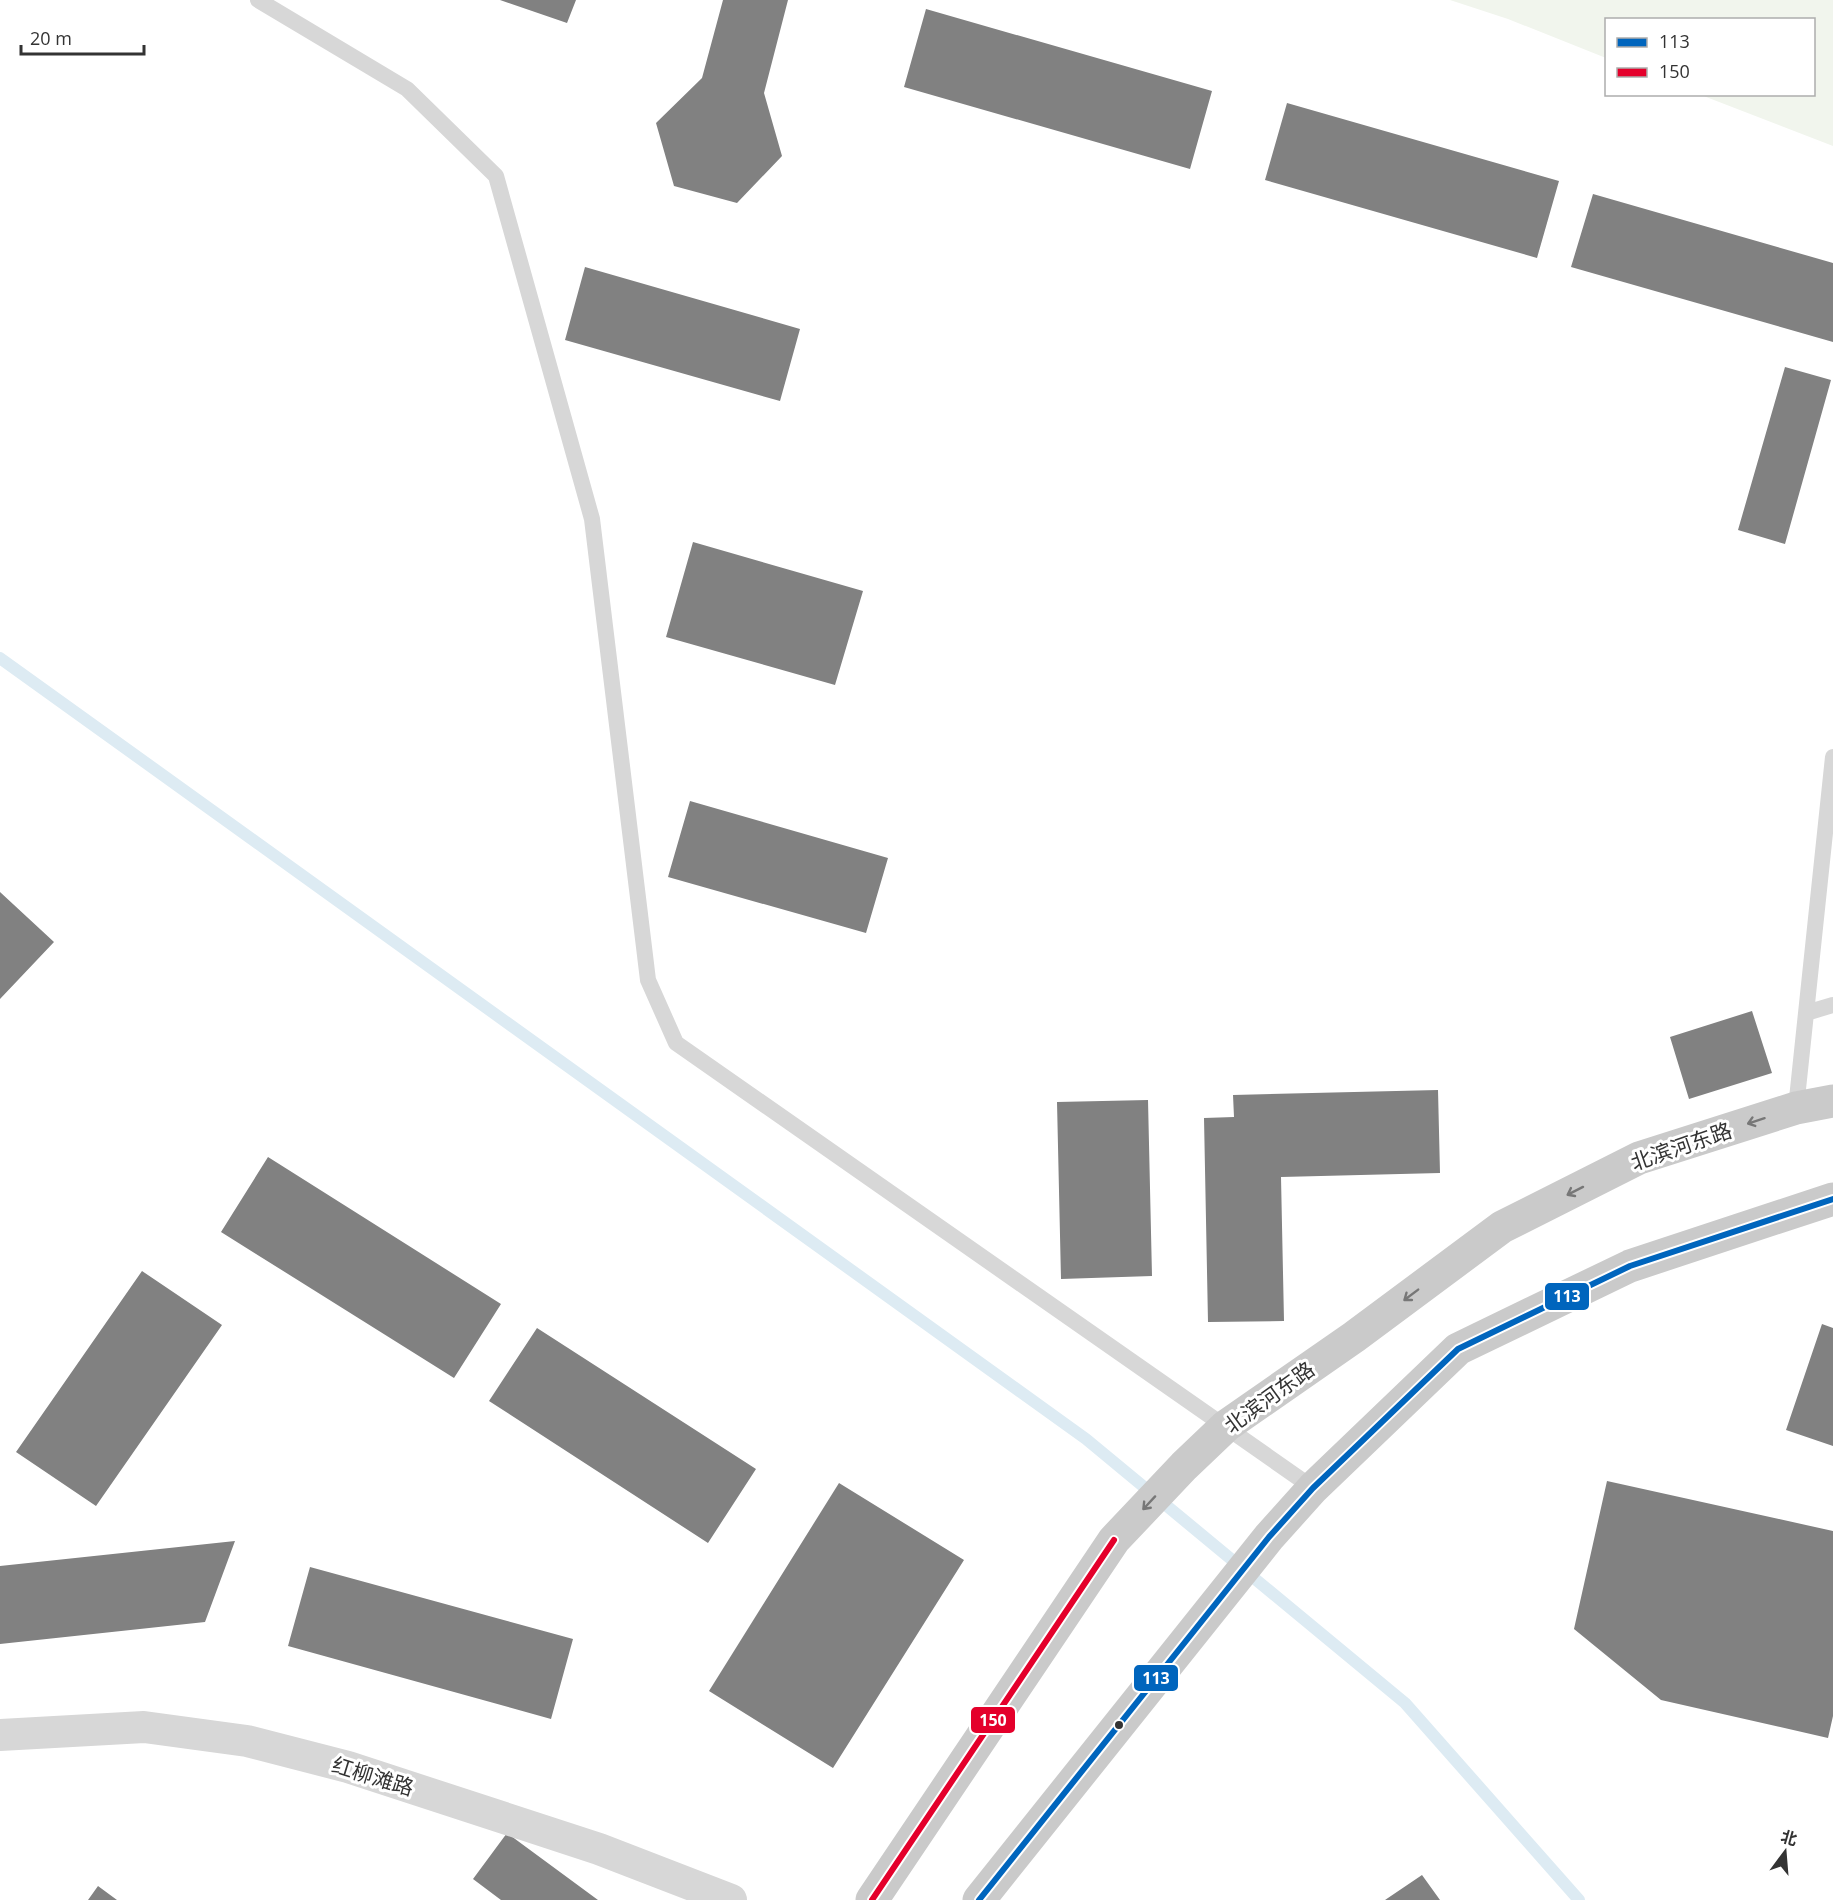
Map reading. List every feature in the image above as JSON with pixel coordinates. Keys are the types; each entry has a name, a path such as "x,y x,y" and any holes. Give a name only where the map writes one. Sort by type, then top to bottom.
{"main road":[{"name":"北滨河东路","path":"872,1900 1114,1540 1184,1466 1226,1426 1354,1337 1502,1227 1640,1158 1796,1108 1833,1101"},
{"path":"979,1900 1269,1537 1313,1488 1458,1349 1630,1266 1833,1199"}],"street":[{"name":"红柳滩路","path":"0,1735 144,1727 247,1741 348,1767 599,1849 731,1900"}],"lane":[{"path":"258,0 407,88 496,176 592,519 648,980 676,1043 1313,1488"},
{"path":"1796,1108 1833,757"},
{"path":"1806,1013 1833,1005"}],"shaded area":[{"path":"1450,0 1833,0 1833,146 1704,96 1815,96 1815,18 1605,18 1605,58 1508,19"}],"building":[{"path":"500,0 576,0 567,23"},
{"path":"723,0 788,0 764,93 782,156 737,203 674,186 656,123 702,78"},
{"path":"926,9 1212,91 1190,169 904,87"},
{"path":"1287,103 1559,181 1537,258 1265,180"},
{"path":"1593,194 1833,263 1833,342 1571,267"},
{"path":"585,267 800,329 780,401 565,340"},
{"path":"1785,367 1831,380 1785,544 1738,530"},
{"path":"693,542 863,591 835,685 666,637"},
{"path":"690,801 888,858 866,933 668,877"},
{"path":"0,892 54,942 0,999"},
{"path":"1752,1011 1772,1073 1689,1099 1670,1037"},
{"path":"1438,1090 1440,1173 1281,1177 1284,1321 1208,1322 1204,1118 1234,1117 1233,1095"},
{"path":"1148,1100 1152,1276 1061,1279 1057,1102"},
{"path":"268,1157 501,1304 454,1378 221,1232"},
{"path":"142,1271 222,1325 96,1506 16,1452"},
{"path":"1822,1324 1833,1328 1833,1446 1786,1430"},
{"path":"537,1328 756,1469 708,1543 489,1401"},
{"path":"1607,1481 1833,1531 1833,1716 1828,1738 1661,1700 1574,1629"},
{"path":"839,1483 964,1560 833,1768 709,1691"},
{"path":"235,1541 205,1622 0,1644 0,1566"},
{"path":"310,1567 573,1639 551,1719 288,1646"},
{"path":"507,1833 598,1900 501,1900 473,1879"},
{"path":"1422,1875 1440,1900 1385,1900"},
{"path":"98,1886 117,1900 88,1900"}],"waterway":[{"path":"0,658 1086,1439 1405,1703 1579,1900"}],"transit line":[{"name":"113","path":"979,1900 1269,1537 1313,1488 1458,1349 1630,1266 1833,1199"},
{"name":"150","path":"872,1900 1114,1540"}]}
